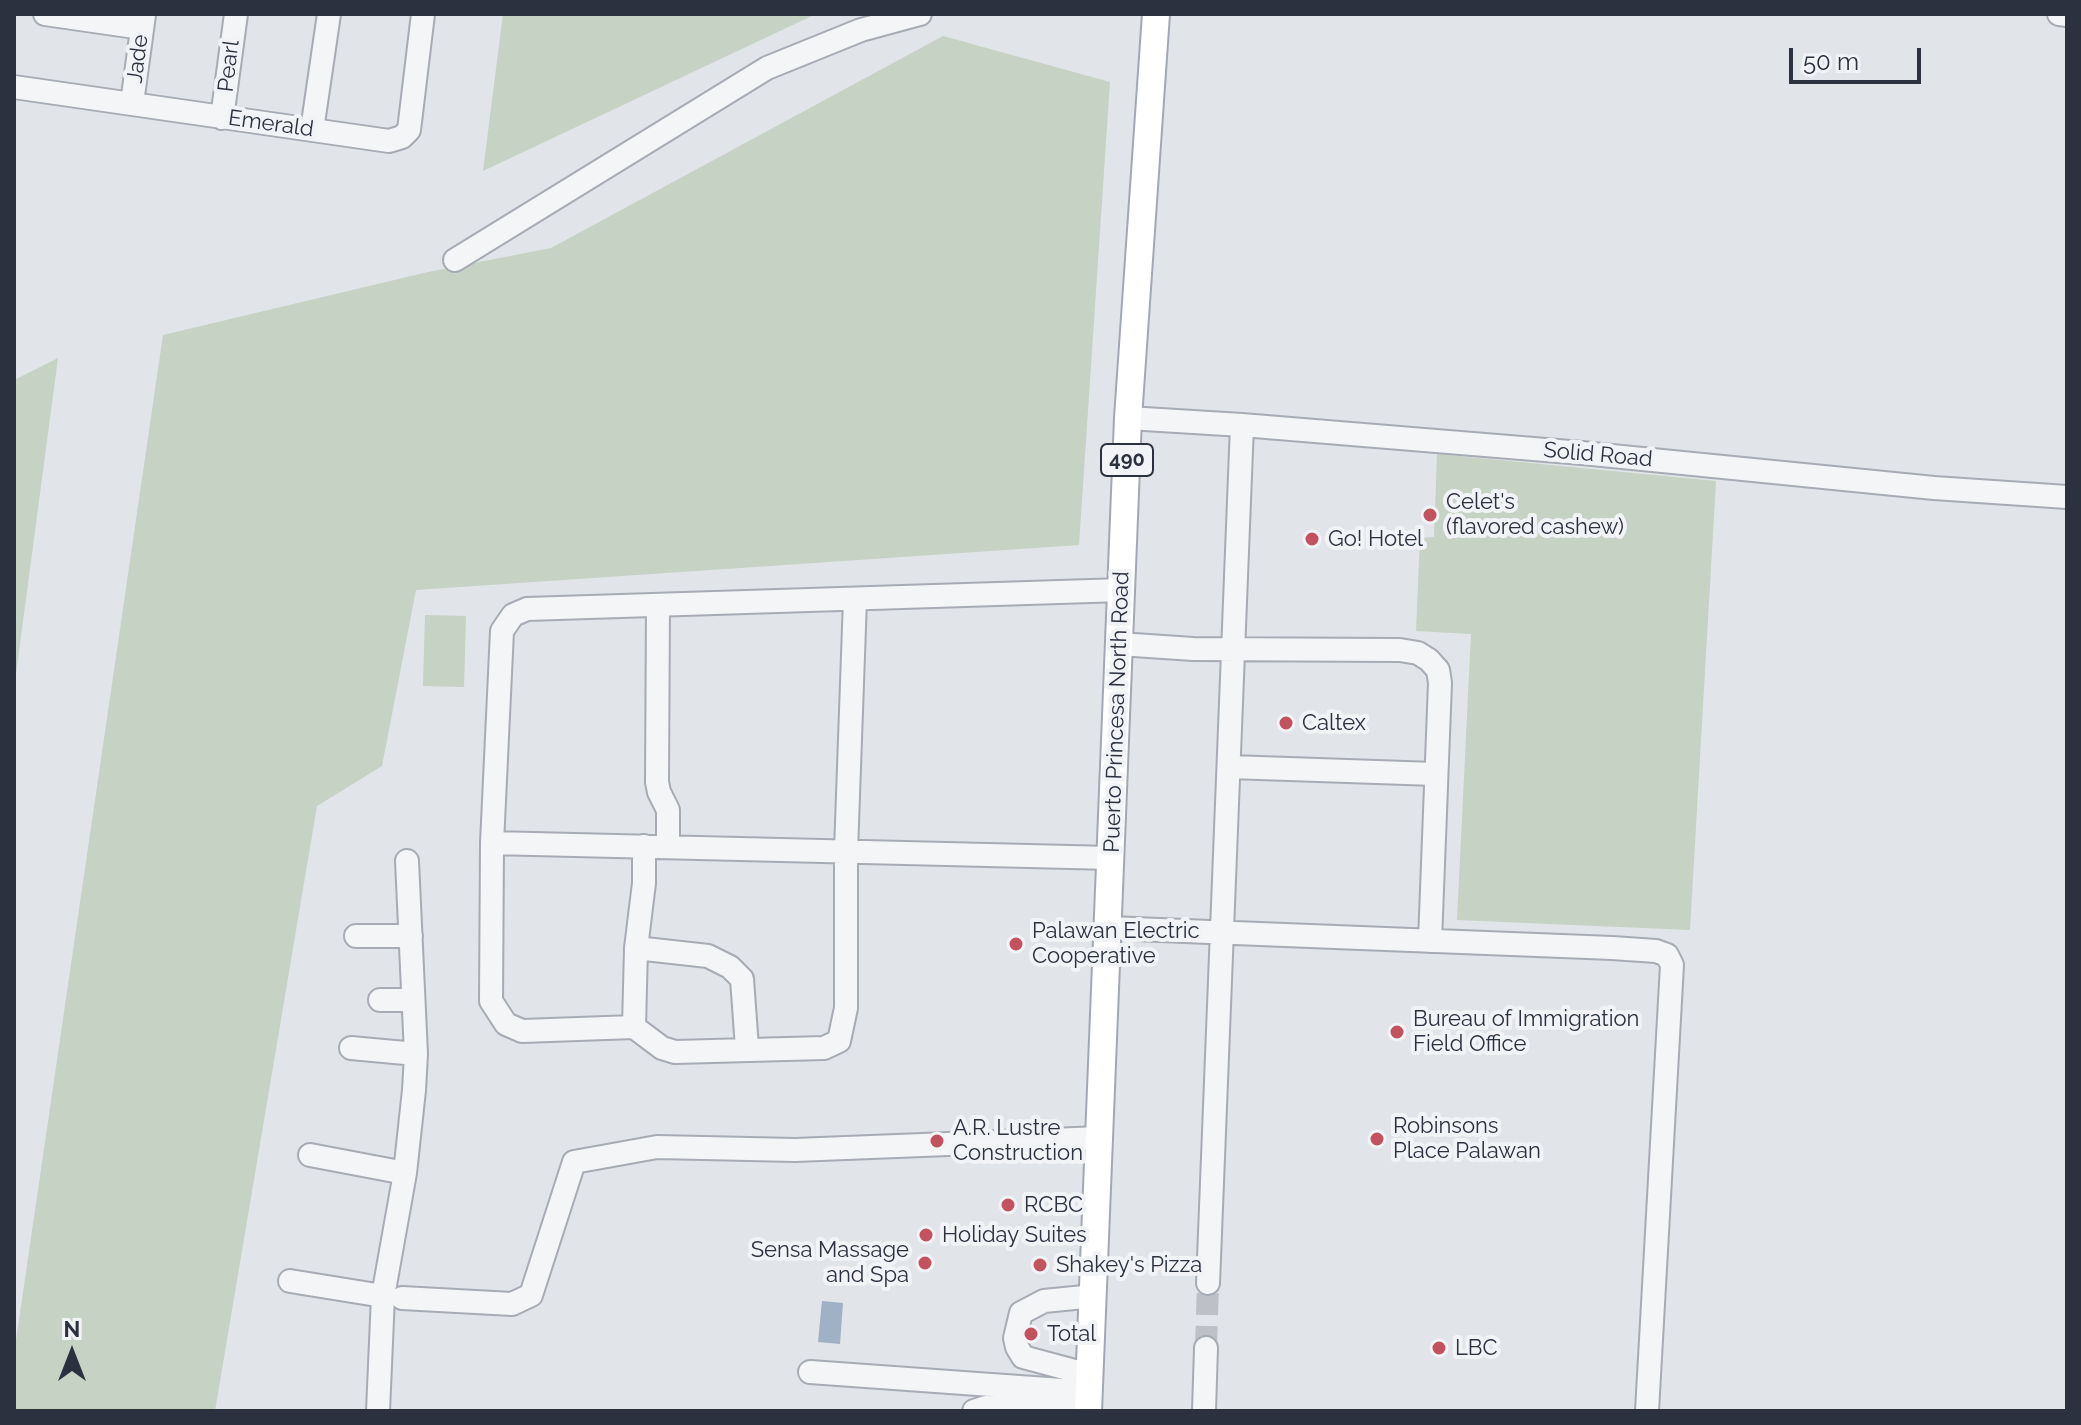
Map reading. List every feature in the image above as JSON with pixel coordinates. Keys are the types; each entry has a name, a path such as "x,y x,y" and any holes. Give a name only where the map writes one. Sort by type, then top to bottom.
{"main road":[{"name":"Puerto Princesa North Road","path":"1089,1397 1128,418 1156,14"}],"street":[{"path":"45,14 143,21"},
{"name":"Pearl","path":"222,118 236,14"},
{"path":"312,130 329,14"},
{"name":"Emerald","path":"14,87 389,141 406,135 411,119 423,14"},
{"path":"455,260 767,68 861,30 920,14"},
{"path":"2059,14 2067,15"},
{"name":"Jade","path":"132,103 143,21"},
{"name":"Solid Road","path":"1128,418 1582,453 1934,488 2067,497"},
{"path":"1208,1283 1242,425"},
{"path":"855,599 846,851 846,1008 839,1041 824,1048 668,1051 634,1027 522,1031 506,1024 491,1001 492,843 502,631 513,615 527,609 1122,590"},
{"path":"658,606 657,782 668,810 668,846"},
{"path":"1119,644 1234,650 1400,650 1418,653 1438,670 1430,941"},
{"path":"1230,767 1435,774"},
{"path":"492,843 1111,858"},
{"path":"634,1027 644,846"},
{"path":"378,1411 416,1054 407,861"},
{"path":"1109,928 1656,951 1667,955 1672,965 1647,1411"},
{"path":"356,936 411,936"},
{"path":"636,948 708,956 730,967 742,979 747,1048"},
{"path":"380,1000 413,1000"},
{"path":"351,1048 416,1054"},
{"path":"290,1281 392,1297 512,1304 531,1295 574,1162 657,1147 795,1150 1101,1138"},
{"path":"310,1155 405,1173"},
{"path":"1089,1397 1023,1357 1015,1338 1021,1313 1044,1301 1094,1296"},
{"path":"1204,1411 1206,1348"},
{"path":"810,1372 1089,1397"},
{"path":"974,1411 986,1407 1089,1397"}],"green space":[{"path":"503,14 816,14 483,171"},
{"path":"943,36 1110,82 1079,545 416,590 382,766 317,806 215,1411 14,1411 14,1354 163,335 428,272 551,248"},
{"path":"58,358 14,689 14,380"},
{"path":"1437,454 1716,481 1690,930 1457,920 1471,634 1416,631 1420,538 1434,537"},
{"path":"425,615 466,616 464,687 423,686"}],"water":[{"path":"822,1301 843,1303 840,1344 818,1342"}],"tunnel":[{"path":"1206,1348 1208,1283"}],"place":[{"name":"Celet's (flavored cashew)","path":"1430,515"},
{"name":"Go! Hotel","path":"1312,539"},
{"name":"Caltex","path":"1286,723"},
{"name":"Palawan Electric Cooperative","path":"1016,944"},
{"name":"Bureau of Immigration Field Office","path":"1397,1032"},
{"name":"Robinsons Place Palawan","path":"1377,1139"},
{"name":"A.R. Lustre Construction","path":"937,1141"},
{"name":"RCBC","path":"1008,1205"},
{"name":"Holiday Suites","path":"926,1235"},
{"name":"Sensa Massage and Spa","path":"925,1263"},
{"name":"Shakey's Pizza","path":"1040,1265"},
{"name":"Total","path":"1031,1334"},
{"name":"LBC","path":"1439,1348"}]}
